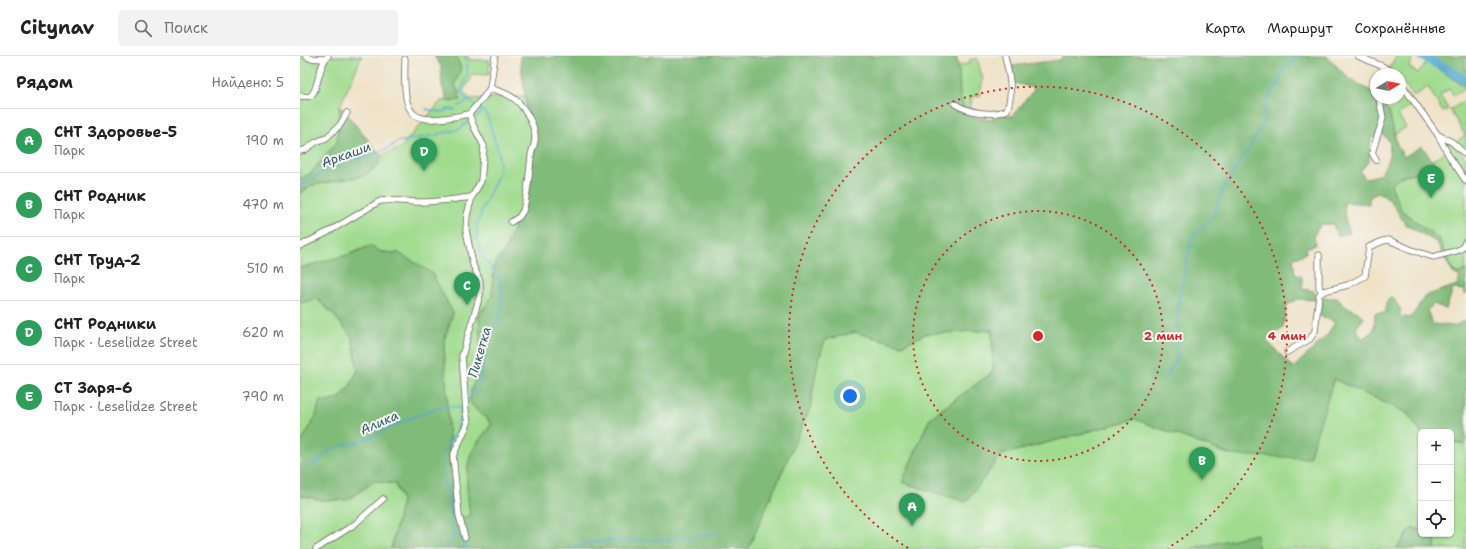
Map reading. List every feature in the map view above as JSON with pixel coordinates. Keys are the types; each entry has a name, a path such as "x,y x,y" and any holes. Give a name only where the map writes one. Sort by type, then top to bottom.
{"street":[{"path":"300,96 309,96 313,94 326,58 309,58 306,56"},
{"path":"405,58 408,106 412,113 418,118 430,120 445,119 469,114 490,88 495,56"},
{"path":"955,104 967,110 1003,112 1007,110 1011,100 1012,87 1005,56"},
{"path":"1358,56 1385,68"},
{"path":"490,88 511,96 528,117 535,131 535,141 531,155 523,211 519,217 511,222"},
{"path":"1406,90 1438,135 1449,156 1466,181"},
{"path":"1376,160 1372,153 1383,118 1380,104"},
{"path":"300,151 305,150 316,142 326,138 340,125 347,113"},
{"path":"465,538 459,515 454,456 468,423 462,356 480,295 480,281 473,265 466,230 467,215 472,197 482,181 484,146 469,114"},
{"path":"1438,135 1452,142 1466,155"},
{"path":"300,246 346,222 380,201 424,202 472,197"},
{"path":"1287,352 1310,339 1315,331 1318,295 1324,291 1348,285 1365,276 1369,247 1383,240 1389,240 1433,257 1456,251 1462,248 1466,241"},
{"path":"1319,255 1319,287 1321,291 1324,291"},
{"path":"316,549 355,524 383,499"}],"green space":[{"path":"300,56 362,56 340,106 337,142 311,173 300,179"},
{"path":"434,56 456,56 461,69 455,84 461,100 447,101 442,85 441,66"},
{"path":"456,56 468,56 469,60 490,60 489,75 470,74 471,79 463,91 470,99 525,96 533,136 529,184 507,247 494,266 492,297 479,315 481,364 471,391 479,413 486,417 491,425 473,450 468,466 467,491 470,516 452,520 448,416 443,341 453,313 399,253 381,252 370,246 347,255 300,268 300,193 313,185 364,176 379,165 381,156 400,148 441,101 461,100 455,84 460,66"},
{"path":"520,56 544,56 547,58 557,56 637,56 648,58 649,56 956,56 959,71 960,97 967,116 990,120 1002,115 1012,116 1034,90 1031,87 1014,83 1012,66 1060,60 1065,56 1327,56 1347,77 1370,90 1370,104 1384,104 1389,111 1397,145 1404,157 1422,146 1436,167 1399,177 1391,185 1402,211 1439,239 1453,271 1458,274 1466,270 1466,295 1463,290 1453,289 1446,309 1434,304 1427,310 1432,324 1454,326 1466,320 1466,444 1454,442 1454,429 1419,429 1407,413 1334,379 1309,458 1231,455 1135,419 1001,455 966,502 902,482 930,418 993,372 992,330 925,334 902,345 855,332 825,340 817,365 810,408 748,549 391,549 402,500 395,484 375,481 347,500 321,500 300,495 300,445 316,416 320,400 327,402 340,398 350,386 358,370 352,337 333,314 317,299 300,303 300,268 347,255 370,246 381,252 399,253 432,273 453,313 444,341 452,519 470,516 467,491 468,466 473,450 491,425 489,420 479,413 470,402 471,391 481,364 479,315 492,297 494,266 507,247 529,184 533,136 525,96","holes":["1383,134 1390,143 1389,159 1381,174 1365,179 1360,171 1369,161 1371,138","1378,192 1391,201 1405,224 1436,242 1453,273 1460,277 1457,285 1425,296 1411,318 1399,316 1401,310 1392,296 1386,302 1386,313 1375,313 1374,330 1362,339 1356,328 1364,318 1358,312 1344,306 1337,298 1321,298 1320,316 1335,322 1327,336 1293,368 1266,340 1283,328 1287,305 1298,299 1316,300 1314,291 1302,289 1302,277 1295,274 1293,259 1306,253 1306,248 1315,245 1314,235 1321,224 1333,224 1337,236 1350,233 1345,219 1344,202 1369,204 1369,198"]},
{"path":"1396,56 1414,56 1409,67 1418,73 1427,61 1466,87 1454,96 1449,89 1440,95 1448,109 1443,112 1428,87 1414,96 1406,86 1406,68 1390,68"},
{"path":"1421,56 1466,56 1466,87 1430,64"},
{"path":"977,58 983,80 979,96 971,97 971,109 964,107 960,98 958,66 970,63 969,60"},
{"path":"1406,94 1414,103 1398,115 1406,127 1394,135 1389,111 1399,104 1406,104"},
{"path":"1466,100 1466,113 1464,115 1466,118 1466,145 1461,149 1455,143 1465,135 1450,110"},
{"path":"340,106 381,156 379,165 364,176 313,185 300,193 300,179 311,173 337,142"},
{"path":"1442,139 1451,143 1466,158 1466,270 1458,274 1453,271 1439,239 1402,211 1391,185 1399,177 1436,167 1432,160 1448,150"},
{"path":"317,299 333,314 352,337 358,370 350,386 340,398 327,402 320,400 316,416 300,445 300,303"},
{"path":"992,330 993,372 930,418 902,482 966,502 1001,455 1135,419 1231,455 1334,379 1407,413 1419,429 1418,529 1412,528 1396,549 1258,549 1256,534 1192,549 748,549 810,408 817,365 825,340 855,332 902,345 925,334"},
{"path":"1454,442 1466,444 1466,549 1435,549 1435,537 1454,537"},
{"path":"375,481 395,484 402,500 391,549 300,549 300,495 321,500 347,500"},
{"path":"1412,528 1418,529 1418,537 1435,537 1435,549 1396,549"},
{"path":"1257,534 1258,549 1192,549 1193,548"}],"waterway":[{"name":"Пикетка","path":"465,56 467,74 460,92 468,101 475,105"},
{"path":"1165,380 1176,360 1178,305 1192,237 1214,216 1224,186 1248,151 1263,124 1267,100 1278,84 1283,70 1298,56"},
{"path":"1422,56 1466,80"},
{"path":"459,106 468,101"},
{"name":"Пикетка","path":"467,400 479,385 488,345 502,311 502,291 498,277 482,256 477,239 477,225 498,175 500,165 498,150 486,113 478,107"},
{"path":"426,109 442,112 448,109 455,110"},
{"path":"477,117 482,111"},
{"name":"Аркаши","path":"300,186 328,168 345,161 365,158 387,149 398,142 460,129 468,122"},
{"name":"Пикетка","path":"447,549 453,534 448,496 442,472 442,455 457,430 461,409 464,405"},
{"name":"Алика","path":"310,468 324,455 334,449 366,439 414,417 440,408 452,407 461,409"},
{"path":"570,549 580,545 602,541 657,540 719,533"},
{"path":"453,534 459,535 467,549"}],"place":[{"name":"СНТ Родники","path":"424,171"},
{"name":"СТ Заря-6","path":"1431,198"},
{"name":"СНТ Труд-2","path":"467,305"},
{"name":"СНТ Родник","path":"1202,480"},
{"name":"СНТ Здоровье-5","path":"912,526"}]}
